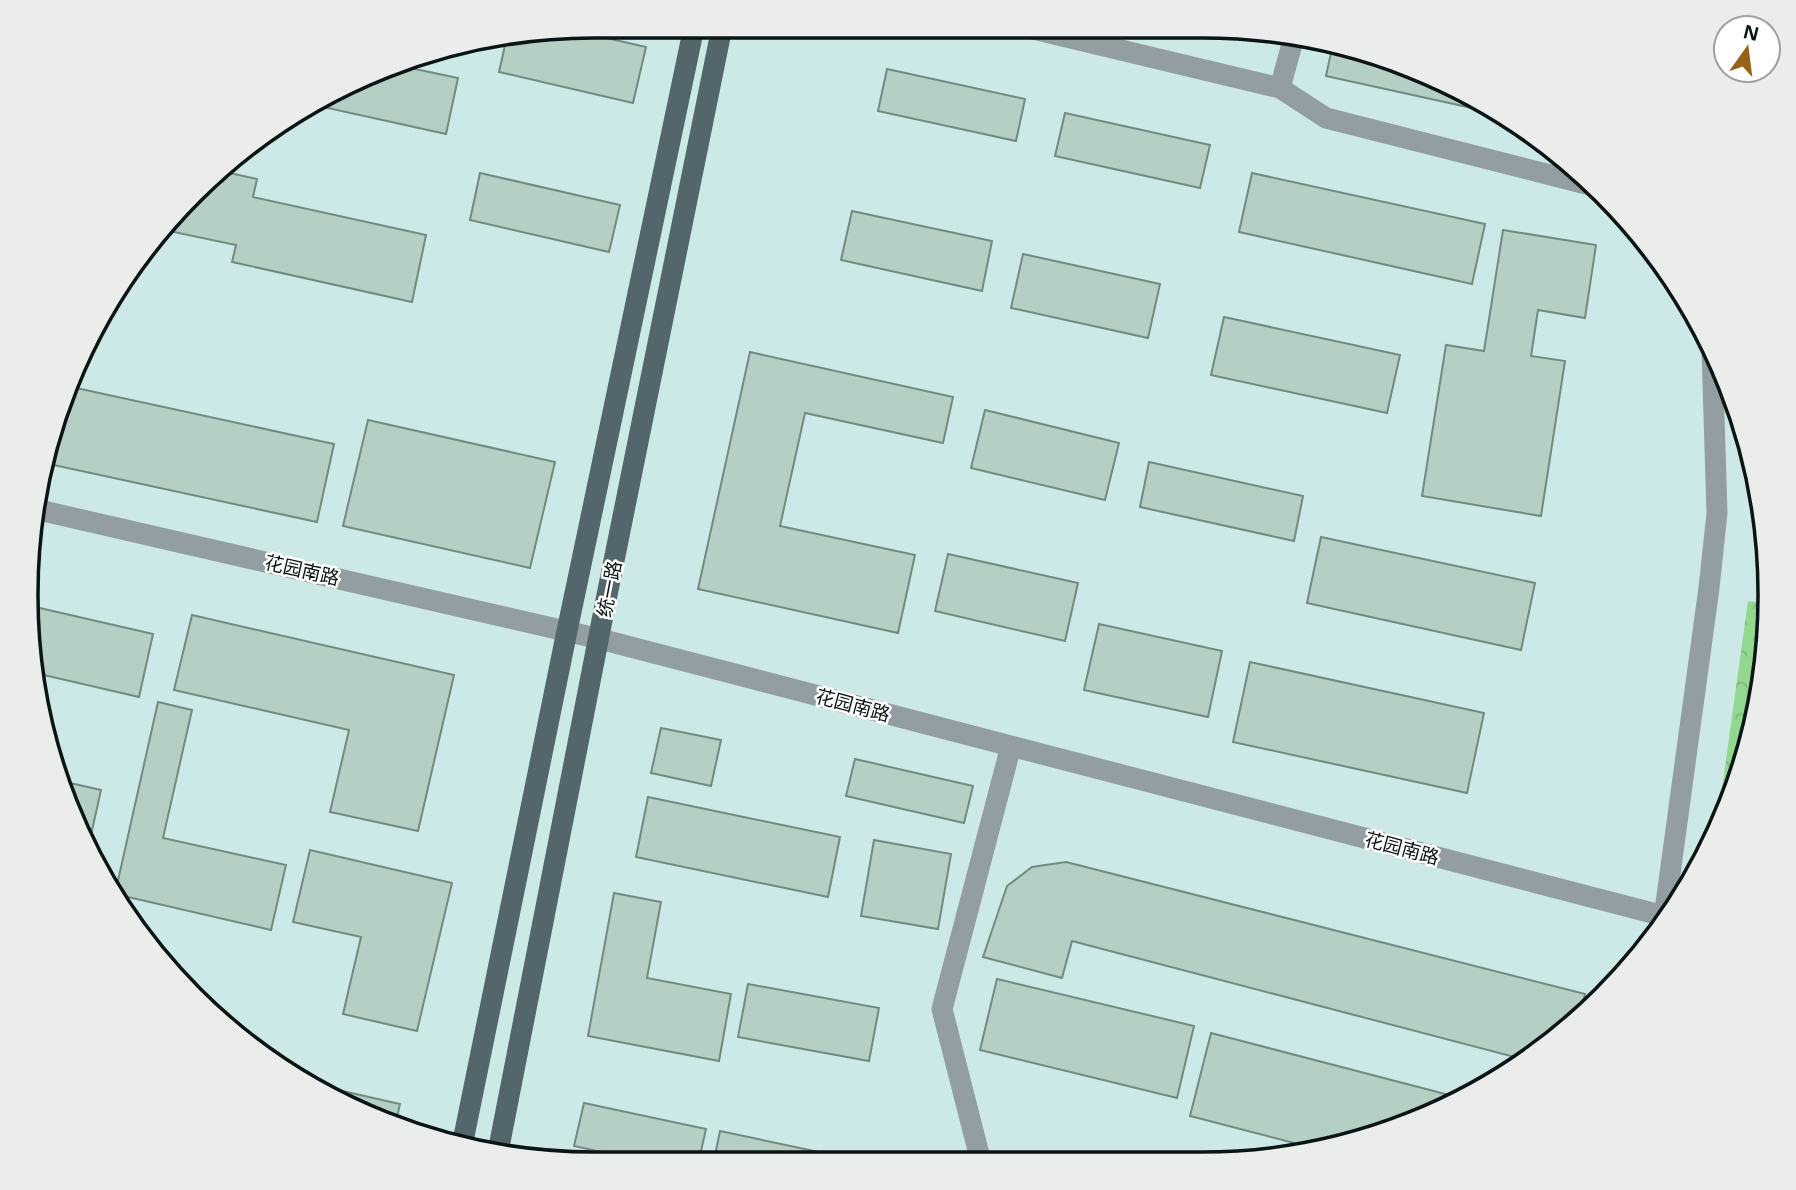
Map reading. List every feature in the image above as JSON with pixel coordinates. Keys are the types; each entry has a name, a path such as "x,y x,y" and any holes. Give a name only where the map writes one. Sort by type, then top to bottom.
{"main road":[{"name":"统一路","path":"464,1136 692,38"},
{"name":"统一路","path":"500,1143 720,38"}],"street":[{"path":"1071,38 1280,88 1326,118 1572,180"},
{"path":"1280,88 1292,46"},
{"path":"1666,901 1717,513 1713,377"},
{"name":"花园南路","path":"45,512 600,639 1654,918"},
{"path":"978,1152 942,1009 1011,746"}],"green space":[{"path":"1748,601 1758,602 1753,668 1747,704 1739,739 1722,790"}],"building":[{"path":"607,38 646,47 633,103 499,72 505,46"},
{"path":"1331,54 1414,81 1468,107 1326,76"},
{"path":"414,69 458,78 446,134 327,108"},
{"path":"887,69 1025,99 1016,141 878,111"},
{"path":"1065,113 1210,145 1200,188 1055,156"},
{"path":"480,173 620,205 609,252 470,220"},
{"path":"1252,173 1485,224 1472,284 1239,232"},
{"path":"232,174 257,179 253,197 426,235 412,302 232,262 236,245 174,232 201,201"},
{"path":"852,211 992,241 982,291 841,260"},
{"path":"1503,230 1596,245 1585,318 1538,310 1531,356 1565,361 1541,516 1422,496 1446,345 1484,351"},
{"path":"1023,254 1160,284 1148,338 1011,308"},
{"path":"1224,317 1400,355 1387,413 1211,375"},
{"path":"750,352 953,397 943,443 805,413 780,526 915,555 898,633 698,589"},
{"path":"79,389 334,444 317,522 54,465"},
{"path":"985,410 1119,443 1105,500 971,468"},
{"path":"368,420 555,462 530,568 343,526"},
{"path":"1149,462 1303,496 1294,541 1140,507"},
{"path":"1321,537 1535,583 1521,650 1307,603"},
{"path":"948,554 1078,583 1065,641 935,611"},
{"path":"39,608 153,634 139,697 44,675"},
{"path":"192,615 454,675 418,831 330,812 349,730 174,690"},
{"path":"1099,624 1222,651 1208,717 1084,690"},
{"path":"1250,662 1484,713 1467,793 1233,742"},
{"path":"158,702 192,710 163,838 286,865 271,930 128,897 118,881"},
{"path":"661,728 721,740 711,786 651,773"},
{"path":"855,759 973,786 964,823 846,796"},
{"path":"72,783 101,790 92,832"},
{"path":"648,797 840,837 828,897 636,857"},
{"path":"874,840 951,854 938,929 861,916"},
{"path":"310,850 452,883 417,1031 343,1014 361,937 293,922"},
{"path":"1066,862 1585,994 1584,999 1568,1013 1512,1056 1072,941 1062,978 983,957 1007,886 1032,867"},
{"path":"614,893 661,902 647,978 731,994 719,1061 588,1036"},
{"path":"997,979 1194,1026 1177,1098 980,1050"},
{"path":"748,984 879,1008 869,1061 738,1037"},
{"path":"1211,1033 1446,1094 1380,1122 1296,1143 1190,1116"},
{"path":"344,1091 400,1104 397,1115"},
{"path":"584,1103 706,1129 701,1152 601,1152 574,1146"},
{"path":"720,1131 819,1152 716,1152"}]}
